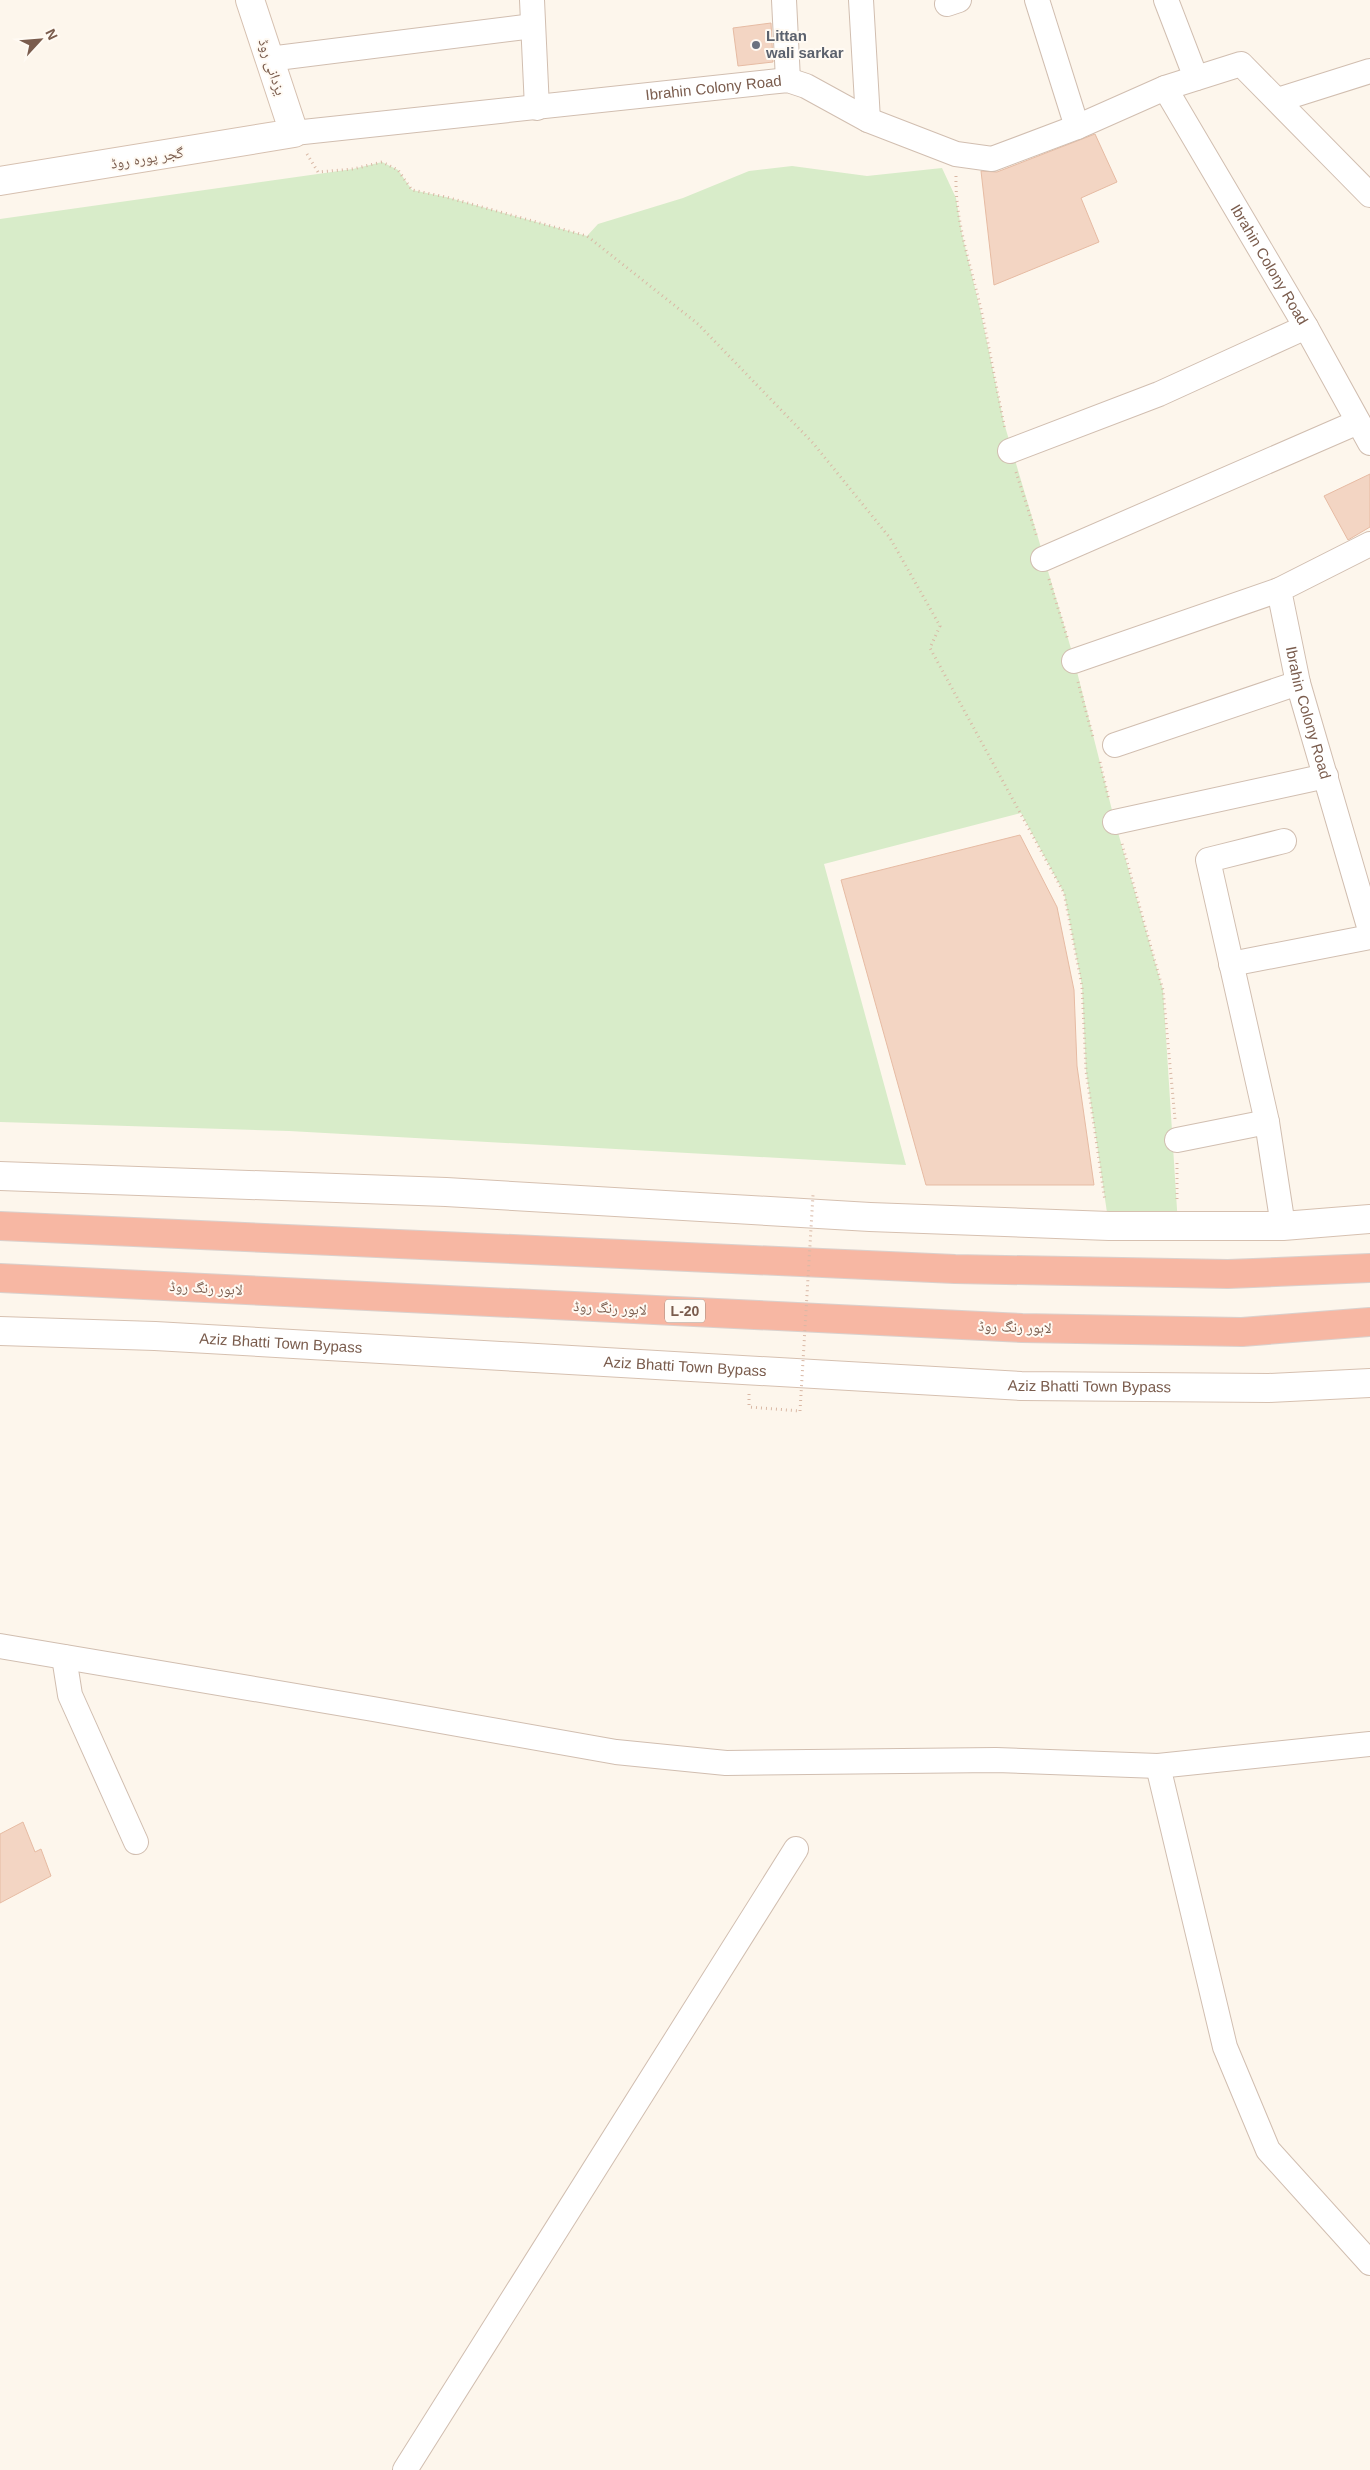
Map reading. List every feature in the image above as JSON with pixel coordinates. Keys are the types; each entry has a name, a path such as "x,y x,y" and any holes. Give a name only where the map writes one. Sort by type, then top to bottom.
{"highway":[{"path":"0,1226 955,1269 1228,1274 1370,1268"},
{"name":"لاہور رنگ روڈ","path":"0,1278 1022,1328 1242,1332 1370,1322"}],"street":[{"name":"یزدانی روڈ","path":"250,0 294,133"},
{"path":"532,0 537,108"},
{"path":"784,0 788,80"},
{"path":"861,0 868,120"},
{"path":"1037,0 1077,127"},
{"path":"1166,0 1196,78"},
{"path":"269,59 533,26"},
{"name":"Ibrahin Colony Road","path":"294,133 788,80 806,86 868,120 956,154 992,159 1077,127 1166,88 1241,64 1366,185"},
{"path":"1278,100 1370,71"},
{"name":"Ibrahin Colony Road","path":"1166,88 1306,327 1370,444"},
{"name":"گجر پورہ روڈ","path":"1,177 294,133"},
{"path":"1010,451 1159,394 1306,327"},
{"path":"1043,559 1358,422"},
{"path":"1074,661 1280,590 1370,544"},
{"name":"Ibrahin Colony Road","path":"1280,590 1298,683 1370,930"},
{"path":"1102,747 1298,683"},
{"path":"1115,822 1326,776"},
{"path":"1283,1226 1267,1122 1208,860 1284,841"},
{"path":"1231,964 1370,937"},
{"path":"1177,1140 1267,1122"},
{"path":"0,1176 446,1192 870,1217 1109,1226 1283,1226 1370,1219"},
{"name":"Aziz Bhatti Town Bypass","path":"0,1331 164,1337 1021,1386 1269,1388 1370,1383"},
{"path":"0,1646 625,1753 726,1763 996,1760 1158,1766 1370,1744"},
{"path":"64,1657 70,1694 136,1842"},
{"path":"1158,1766 1225,2047 1268,2150 1370,2263"},
{"path":"405,2470 796,1849"}],"path":[{"path":"294,133 318,172 353,169 382,162 398,170 412,190 446,197 587,236 698,324 813,442 890,538 940,626 930,648 1064,893 1082,986 1086,1071 1109,1226"},
{"path":"956,154 956,198 962,234 982,313 1010,451 1102,747 1115,822 1163,990 1177,1140 1178,1225"},
{"path":"749,1407 800,1411 813,1195"}],"green space":[{"path":"382,162 398,170 412,190 446,197 587,236 598,224 683,198 749,171 792,166 867,176 942,168 956,198 962,234 1004,423 1072,652 1115,822 1163,990 1178,1225 1109,1226 1086,1071 1082,986 1064,893 1021,813 824,864 906,1165 289,1131 0,1122 0,219 353,169"}],"building":[{"name":"Littan wali sarkar","path":"771,23 773,62 738,66 733,28"},
{"path":"1095,134 1117,182 1081,198 1099,242 994,285 981,171 997,172"},
{"path":"1370,474 1370,527 1348,540 1324,496"},
{"path":"1020,835 1057,907 1074,990 1077,1066 1094,1185 926,1185 841,880"},
{"path":"23,1822 35,1852 41,1849 51,1876 0,1903 0,1834"}],"place":[{"name":"Littan wali sarkar","path":"756,45"}]}
